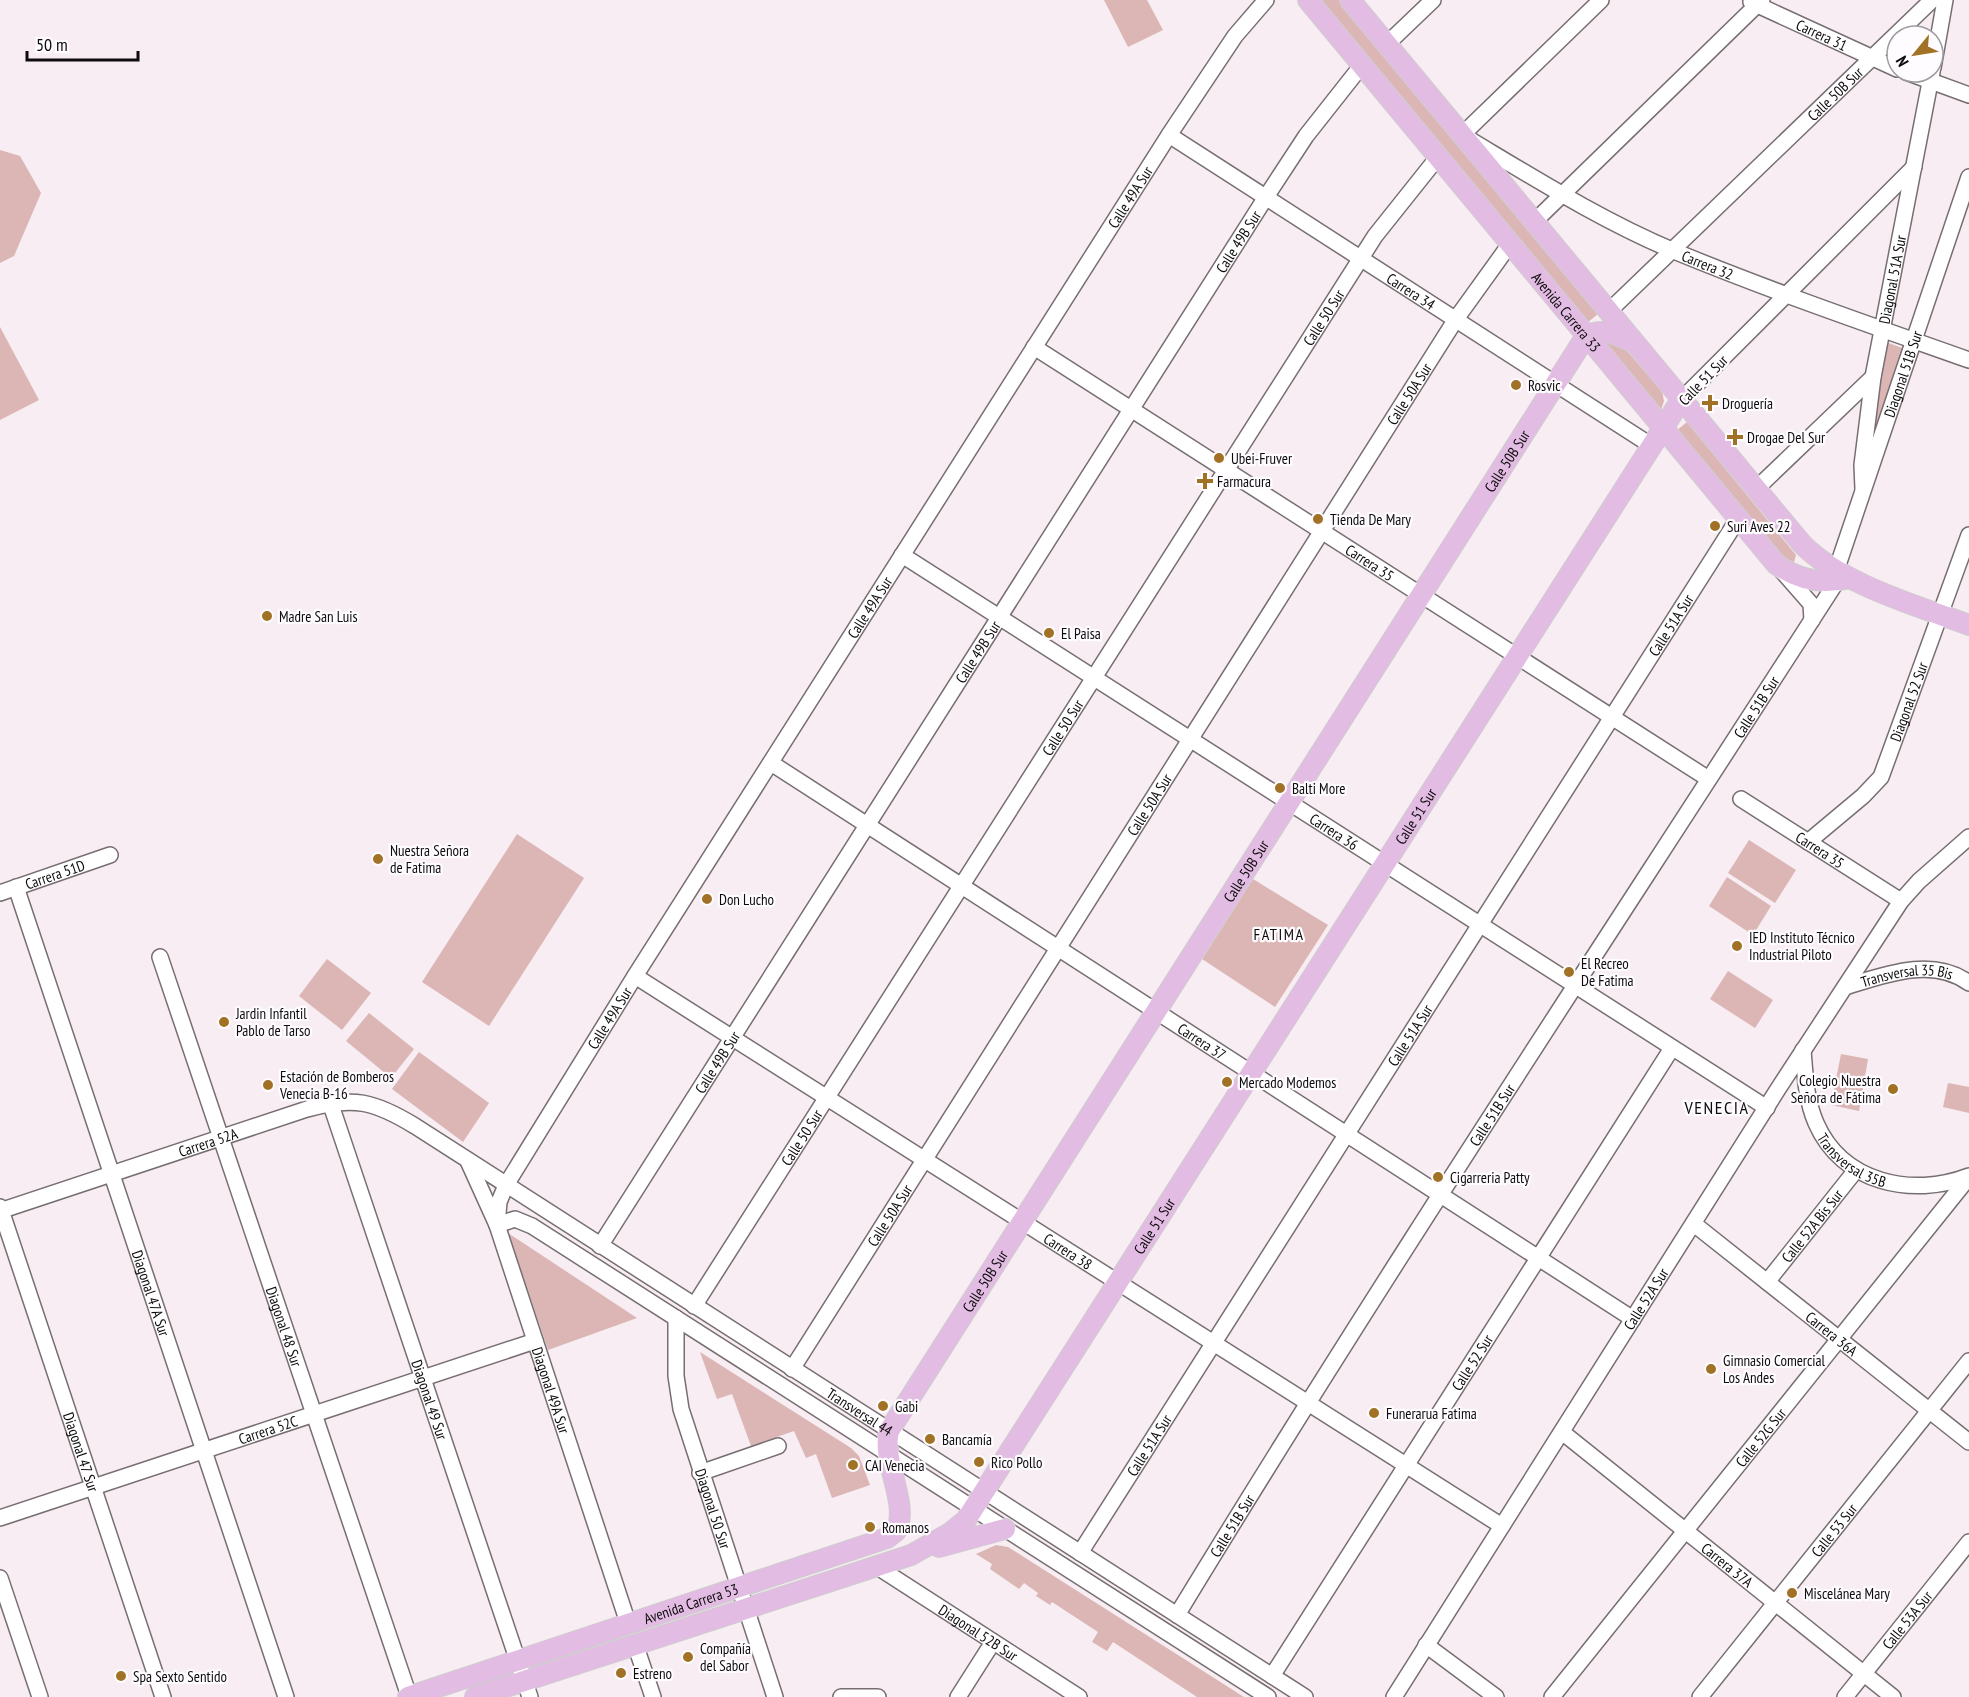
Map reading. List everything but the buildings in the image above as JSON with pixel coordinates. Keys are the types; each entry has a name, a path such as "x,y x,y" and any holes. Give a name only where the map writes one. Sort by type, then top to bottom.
{"main road":[{"name":"Avenida Carrera 33","path":"1308,0 1776,564 1805,579 1841,577"},
{"name":"Avenida Carrera 33","path":"1350,0 1634,344 1810,552 1841,577 1969,625"},
{"path":"1586,336 1594,332 1609,332 1634,344"},
{"name":"Calle 50B Sur","path":"888,1452 889,1431 1586,336"},
{"name":"Calle 51 Sur","path":"974,1510 1681,400"},
{"name":"Avenida Carrera 53","path":"409,1697 891,1536 900,1519 888,1452"},
{"name":"Avenida Carrera 53","path":"475,1697 528,1688 635,1644 911,1555 950,1533 974,1510"},
{"path":"911,1555 1005,1529"}],"street":[{"name":"Calle 49A Sur","path":"497,1225 499,1202 506,1185 635,976 1169,135 1235,36 1266,0"},
{"path":"1387,44 1433,0"},
{"path":"1462,135 1601,0"},
{"name":"Calle 50B Sur","path":"1608,312 1932,0"},
{"name":"Diagonal 51A Sur","path":"1941,24 1946,0"},
{"path":"1534,222 1756,2"},
{"name":"Carrera 31","path":"1756,2 1885,64"},
{"name":"Calle 49B Sur","path":"600,1246 1266,197 1306,136 1362,65"},
{"path":"1945,81 1969,95"},
{"name":"Diagonal 51A Sur","path":"1863,489 1862,465 1873,378 1930,84"},
{"name":"Carrera 34","path":"1169,135 1652,446"},
{"name":"Carrera 32","path":"1462,135 1563,193 1672,250 1788,295 1969,360"},
{"name":"Calle 50 Sur","path":"694,1306 1361,258 1438,157"},
{"name":"Calle 51 Sur","path":"1681,400 1914,167"},
{"name":"Diagonal 51B Sur","path":"1841,577 1863,489 1969,177"},
{"name":"Calle 50A Sur","path":"792,1369 1456,319 1510,244"},
{"name":"Carrera 35","path":"1034,347 1707,778"},
{"path":"1756,489 1873,378"},
{"name":"Calle 51A Sur","path":"1080,1553 1738,519"},
{"name":"Diagonal 52 Sur","path":"1808,842 1863,796 1881,777 1969,535"},
{"name":"Carrera 36","path":"902,555 1767,1108"},
{"path":"1776,564 1811,604 1812,620"},
{"name":"Calle 51B Sur","path":"1177,1615 1707,778 1841,577"},
{"name":"Carrera 37","path":"771,763 1633,1319"},
{"name":"Carrera 35","path":"1741,799 1901,901"},
{"name":"Calle 52A Sur","path":"1394,1697 1803,1050 1901,901 1919,881 1969,837"},
{"name":"Carrera 51D","path":"0,893 111,855"},
{"name":"Diagonal 47A Sur","path":"16,887 286,1697"},
{"name":"Diagonal 48 Sur","path":"160,957 409,1697"},
{"name":"Transversal 35 Bis","path":"1845,987 1902,971 1936,969 1969,983"},
{"name":"Carrera 38","path":"635,976 1502,1526"},
{"name":"Calle 52 Sur","path":"1272,1676 1672,1047"},
{"name":"Transversal 35B","path":"1803,1050 1805,1079 1816,1124 1829,1146 1856,1170 1883,1182 1913,1186 1945,1185 1969,1177"},
{"name":"Carrera 52A","path":"0,1210 330,1102 347,1100 374,1104 415,1126"},
{"name":"Diagonal 49 Sur","path":"330,1102 528,1688"},
{"name":"Transversal 44","path":"415,1126 1305,1697"},
{"name":"Diagonal 49A Sur","path":"468,1160 497,1225 628,1623"},
{"name":"Calle 52A Bis Sur","path":"1767,1282 1856,1170"},
{"name":"Calle 52G Sur","path":"1552,1697 1969,1177"},
{"name":"Diagonal 47 Sur","path":"0,1210 163,1697"},
{"name":"Transversal 44","path":"497,1225 508,1220 523,1221 888,1452 974,1510 1268,1697"},
{"name":"Carrera 36A","path":"1694,1224 1969,1442"},
{"name":"Diagonal 50 Sur","path":"676,1318 677,1390 700,1473 775,1697"},
{"name":"Carrera 52C","path":"0,1518 535,1341"},
{"name":"Calle 53 Sur","path":"1700,1697 1969,1361"},
{"name":"Carrera 37A","path":"1562,1432 1893,1697"},
{"path":"700,1473 778,1446"},
{"name":"Calle 53A Sur","path":"1845,1697 1969,1542"},
{"name":"Diagonal 52B Sur","path":"876,1566 1079,1697"},
{"path":"0,1578 40,1697"},
{"path":"958,1697 993,1642"},
{"path":"635,1644 653,1697"},
{"path":"1426,1645 1496,1697"},
{"path":"841,1697 878,1697"}],"shaded area":[{"path":"1104,0 1147,0 1163,30 1128,47"},
{"path":"1319,0 1339,0 1598,314 1587,323"},
{"path":"0,150 20,156 41,193 14,256 0,263"},
{"path":"0,327 39,400 0,420"},
{"path":"1601,341 1620,343 1662,391 1664,401 1661,410"},
{"path":"1886,342 1905,349 1864,467"},
{"path":"1687,422 1796,555 1794,562 1786,563 1676,431"},
{"path":"517,834 584,878 489,1026 422,982"},
{"path":"1749,840 1796,870 1775,903 1728,873"},
{"path":"1727,877 1771,906 1753,935 1709,906"},
{"path":"1253,879 1328,925 1275,1007 1202,959"},
{"path":"327,959 371,993 342,1030 299,996"},
{"path":"1728,971 1773,1000 1755,1028 1710,999"},
{"path":"369,1013 414,1049 391,1078 346,1041"},
{"path":"419,1052 489,1103 463,1142 392,1089"},
{"path":"1841,1054 1868,1059 1859,1111 1831,1105"},
{"path":"1948,1083 1969,1087 1969,1113 1943,1107"},
{"path":"508,1233 637,1318 548,1350"},
{"path":"700,1352 851,1448 859,1456 870,1485 832,1498 816,1454 806,1458 794,1431 751,1446 732,1394 717,1399"},
{"path":"996,1545 1008,1547 1244,1697 1197,1697 1113,1642 1107,1651 1092,1642 1098,1632 1052,1602 1050,1605 1036,1596 1038,1593 1024,1583 1019,1589 990,1569 992,1564 976,1554"}],"place":[{"name":"Rosvic","path":"1516,385"},
{"name":"Droguería","path":"1710,403"},
{"name":"Drogae Del Sur","path":"1735,437"},
{"name":"Ubei-Fruver","path":"1219,458"},
{"name":"Farmacura","path":"1205,481"},
{"name":"Tienda De Mary","path":"1318,519"},
{"name":"Suri Aves 22","path":"1715,526"},
{"name":"Madre San Luis","path":"267,616"},
{"name":"El Paisa","path":"1049,633"},
{"name":"Balti More","path":"1280,788"},
{"name":"Nuestra Señora de Fatima","path":"378,859"},
{"name":"Don Lucho","path":"707,899"},
{"name":"IED Instituto Técnico Industrial Piloto","path":"1737,946"},
{"name":"El Recreo De Fatima","path":"1569,972"},
{"name":"Jardin Infantil Pablo de Tarso","path":"224,1022"},
{"name":"Mercado Modemos","path":"1227,1082"},
{"name":"Estación de Bomberos Venecia B-16","path":"268,1085"},
{"name":"Colegio Nuestra Señora de Fátima","path":"1893,1089"},
{"name":"Cigarreria Patty","path":"1438,1177"},
{"name":"Gimnasio Comercial Los Andes","path":"1711,1369"},
{"name":"Gabi","path":"883,1406"},
{"name":"Funerarua Fatima","path":"1374,1413"},
{"name":"Bancamía","path":"930,1439"},
{"name":"Rico Pollo","path":"979,1462"},
{"name":"CAI Venecia","path":"853,1465"},
{"name":"Romanos","path":"870,1527"},
{"name":"Miscelánea Mary","path":"1792,1593"},
{"name":"Compañía del Sabor","path":"688,1657"},
{"name":"Estreno","path":"621,1673"},
{"name":"Spa Sexto Sentido","path":"121,1676"}],"district":[{"name":"FATIMA","path":"1279,934"},
{"name":"VENECIA","path":"1717,1107"}]}
